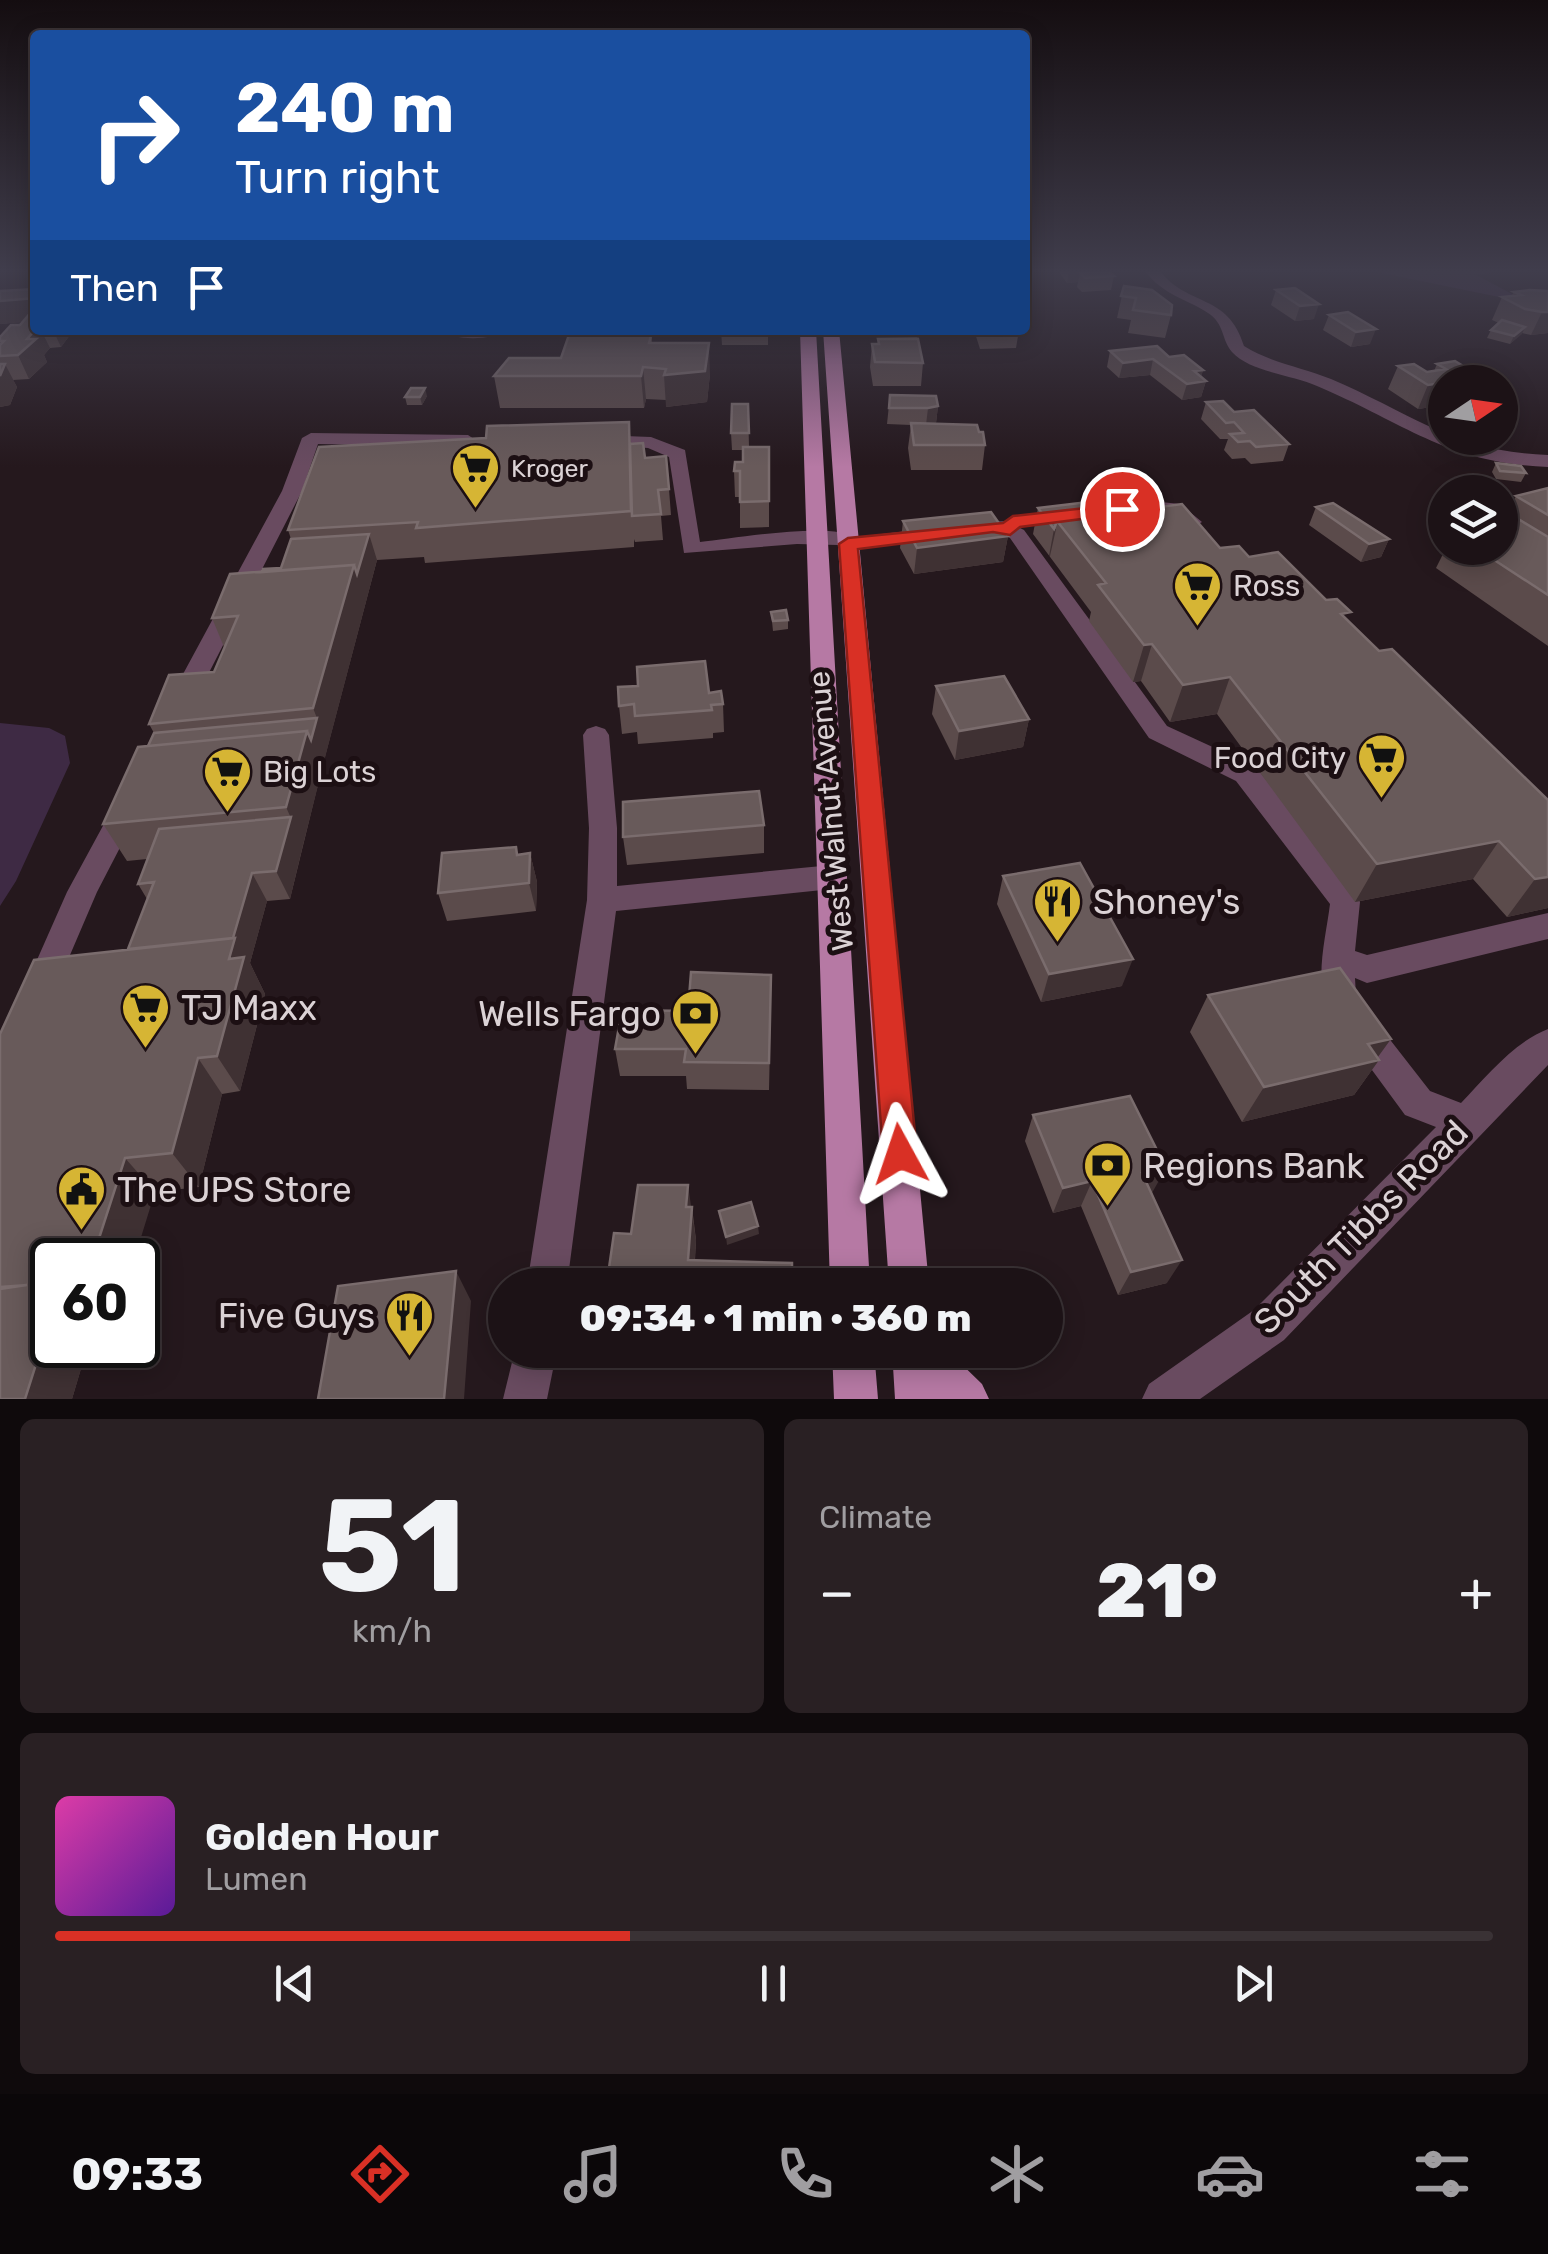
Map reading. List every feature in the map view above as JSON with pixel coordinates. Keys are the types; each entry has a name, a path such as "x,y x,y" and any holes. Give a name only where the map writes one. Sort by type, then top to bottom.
{"main road":[{"name":"West Walnut Avenue","path":"808,336 849,1268"},
{"name":"West Walnut Avenue","path":"831,336 908,1268"},
{"path":"854,1368 856,1399"},
{"path":"916,1368 917,1399"},
{"path":"934,1368 967,1399"}],"street":[{"path":"1235,336 1236,348 1247,356 1320,380 1421,434 1468,452 1507,460 1548,461"},
{"path":"173,718 292,491 311,438 487,441"},
{"path":"575,440 651,443 678,454 691,549 817,539 848,542 1020,525 1017,534 1158,732 1246,774 1334,888 1344,902 1338,959 1340,1000 1418,1103 1466,1122"},
{"path":"1086,513 1158,505 1178,508 1204,535"},
{"path":"548,1268 602,900 603,828 596,734"},
{"path":"30,1014 82,892 137,788"},
{"path":"602,900 832,876"},
{"path":"1338,959 1367,968 1548,926"},
{"name":"South Tibbs Road","path":"1164,1399 1270,1326 1466,1122 1548,1044"},
{"path":"526,1399 532,1368"}],"shaded area":[{"path":"0,723 49,728 65,736 70,763 16,881 0,906"}],"building":[{"path":"569,336 651,336 649,343 709,343 705,371 664,375 666,369 643,367 641,376 494,376 509,358 561,358"},
{"path":"0,337 36,339 18,355 0,356 4,341"},
{"path":"878,339 918,339 923,363 875,362 872,344 879,344"},
{"path":"1157,346 1169,357 1184,355 1203,370 1194,371 1206,381 1187,384 1153,359 1123,363 1110,351"},
{"path":"1414,364 1427,372 1428,385 1398,366"},
{"path":"411,388 425,388 420,397 405,397"},
{"path":"890,395 936,396 938,406 889,408"},
{"path":"1223,401 1234,412 1254,410 1289,444 1256,447 1250,441 1238,442 1230,434 1244,433 1234,422 1226,423 1206,402"},
{"path":"732,404 748,404 749,433 731,433"},
{"path":"629,422 631,511 416,528 418,522 288,530 319,447 486,438 487,426"},
{"path":"911,423 977,425 985,445 914,445"},
{"path":"643,443 645,458 666,456 669,489 658,490 661,514 632,516 630,444"},
{"path":"743,447 769,447 769,501 740,502 740,471 734,471 735,462 743,462"},
{"path":"1496,463 1521,466 1526,473 1500,471"},
{"path":"1548,488 1548,515 1518,497"},
{"path":"1130,497 1141,510 1057,521 1054,529 1038,508"},
{"path":"1333,503 1389,539 1369,544 1316,507"},
{"path":"1182,504 1220,548 1239,546 1249,557 1278,552 1326,600 1337,599 1351,612 1341,614 1379,651 1392,649 1548,800 1548,877 1535,879 1499,841 1377,864 1230,677 1183,685 1152,644 1144,645 1098,585 1106,583 1057,521"},
{"path":"991,512 1008,536 917,548 903,521"},
{"path":"1518,519 1548,537 1548,595 1502,565 1518,565"},
{"path":"369,534 357,574 354,565 262,572 281,568 291,539"},
{"path":"354,565 313,708 149,724 169,675 214,672 238,616 212,618 230,574"},
{"path":"786,610 788,620 773,621 771,612"},
{"path":"705,661 709,693 721,691 723,704 711,705 712,710 635,716 634,704 619,706 618,687 638,686 637,667"},
{"path":"1004,676 1029,719 959,731 936,686"},
{"path":"317,718 311,740 307,731 148,746 154,733"},
{"path":"307,731 286,807 103,824 138,747"},
{"path":"759,791 764,825 623,837 623,802"},
{"path":"291,817 276,871 252,873 233,938 128,949 154,882 138,884 159,829"},
{"path":"516,847 517,855 530,853 529,883 438,893 442,853"},
{"path":"1080,863 1133,959 1049,974 1003,876"},
{"name":"TJ Maxx","path":"235,938 229,959 244,957 217,1056 198,1058 172,1153 125,1158 99,1238 30,1238 30,1368 35,1368 25,1399 0,1399 0,1289 27,1285 0,1287 0,1034 34,960"},
{"path":"1340,968 1391,1039 1368,1044 1379,1060 1264,1087 1208,995"},
{"path":"691,972 771,975 769,1063 684,1062 686,1049 615,1049 622,1010 688,1011"},
{"path":"1130,1096 1166,1168 1142,1173 1182,1260 1131,1272 1092,1181 1063,1188 1033,1115"},
{"path":"638,1185 688,1185 686,1207 692,1207 688,1260 792,1263 792,1268 609,1268 614,1233 631,1234"},
{"path":"751,1202 758,1226 726,1237 719,1211"},
{"path":"456,1271 444,1399 318,1399 338,1286"}],"place":[{"name":"Kroger","path":"476,510"},
{"name":"Ross","path":"1198,628"},
{"name":"Food City","path":"1381,800"},
{"name":"Big Lots","path":"228,814"},
{"name":"Shoney's","path":"1058,944"},
{"name":"TJ Maxx","path":"146,1050"},
{"name":"Wells Fargo","path":"696,1056"},
{"name":"Regions Bank","path":"1108,1208"},
{"name":"The UPS Store","path":"82,1232"},
{"name":"Five Guys","path":"410,1358"}],"route":[{"path":"900,1154 848,544 993,526 1010,530 1013,522 1122,509"}]}
